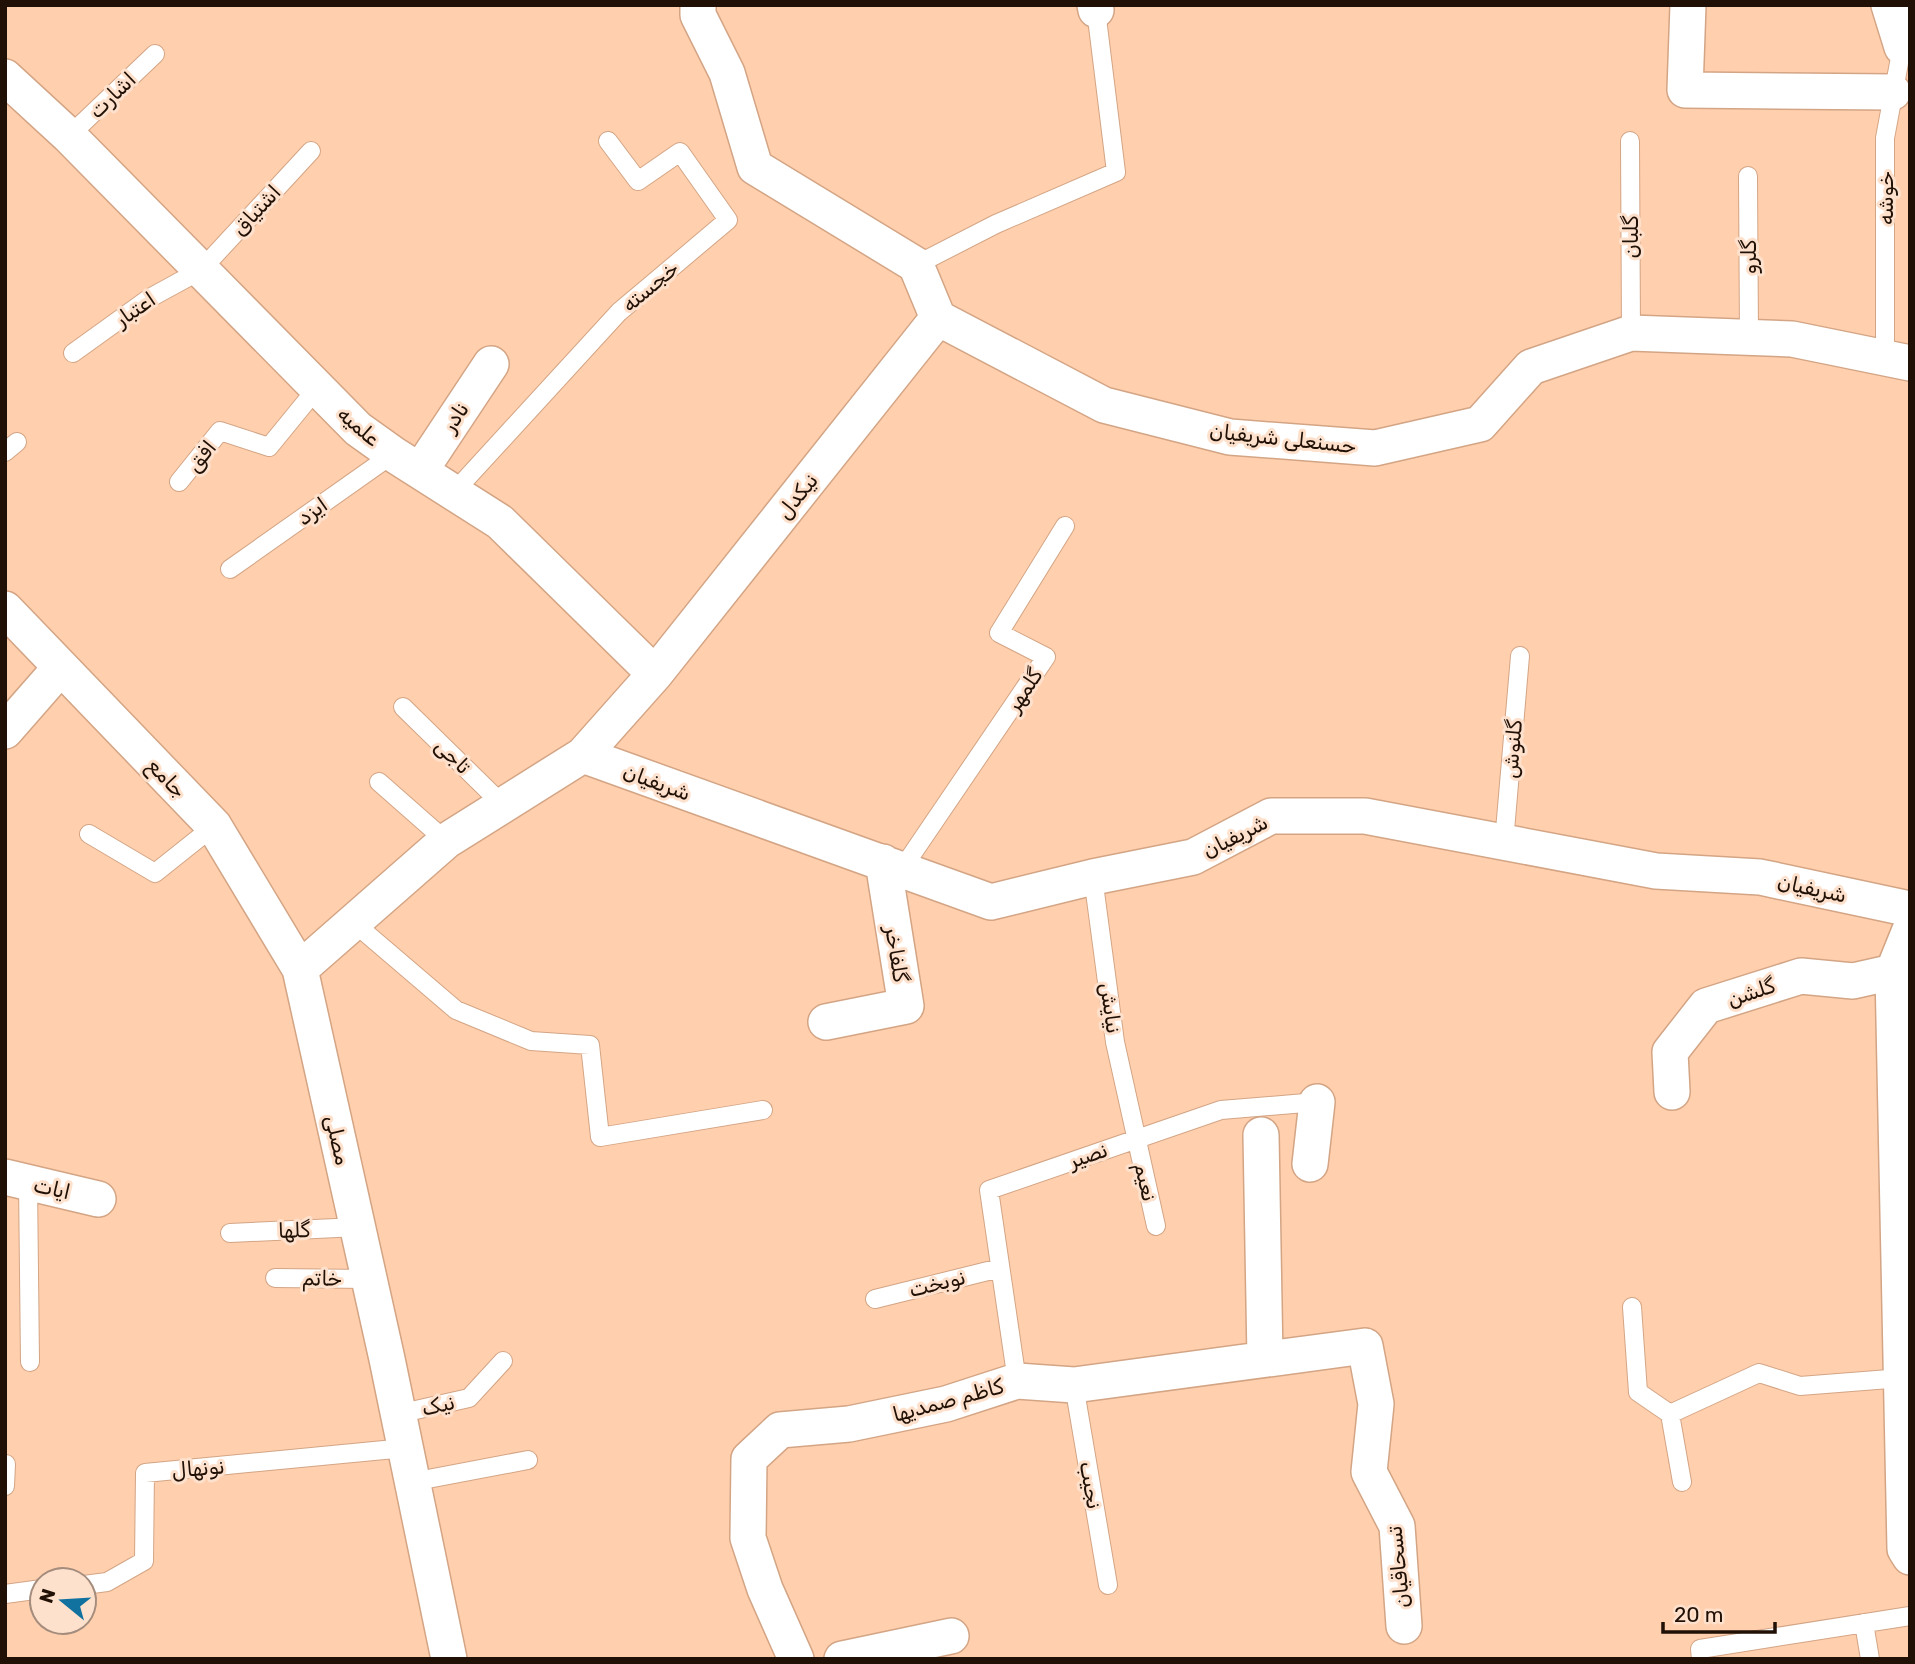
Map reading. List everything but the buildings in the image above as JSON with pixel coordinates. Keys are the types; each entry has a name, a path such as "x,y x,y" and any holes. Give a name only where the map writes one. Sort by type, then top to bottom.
{"street":[{"path":"698,5 698,15 727,73 755,167 916,265 938,318"},
{"path":"1688,5 1685,89 1893,92"},
{"path":"1889,5 1906,46"},
{"name":"علمیه","path":"5,77 69,136 358,429 500,522 655,674"},
{"name":"حسنعلی شریفیان","path":"938,318 1104,405 1230,437 1375,448 1480,424 1531,367 1631,333 1792,340 1897,360"},
{"name":"نیکدل","path":"655,674 938,318"},
{"name":"نادر","path":"406,462 491,364"},
{"name":"جامع","path":"5,609 214,826 300,969"},
{"path":"5,731 61,667"},
{"path":"300,969 446,841 583,755 655,674"},
{"name":"شریفیان","path":"583,755 991,902 1093,877 1193,858 1271,816 1365,816 1656,871 1760,877 1910,909"},
{"name":"گلفاخر","path":"826,1022 906,1006 892,866"},
{"path":"1910,930 1893,972 1904,1151 1902,1378 1905,1549 1910,1557"},
{"name":"مصلی","path":"300,969 358,1227 449,1659"},
{"name":"گلشن","path":"1672,1092 1670,1052 1706,1006 1801,976 1853,981 1893,972"},
{"name":"نصیر","path":"1310,1164 1317,1102"},
{"path":"1261,1136 1265,1359"},
{"name":"ایات","path":"17,1179 98,1199"},
{"name":"کاظم صمدیها","path":"796,1659 765,1589 748,1538 750,1459 780,1430 861,1422 946,1404 1017,1381 1073,1385 1365,1346"},
{"name":"تسحاقیان","path":"1365,1346 1376,1404 1369,1472 1397,1527 1404,1626"},
{"path":"842,1659 951,1636"}],"lane":[{"path":"916,265 996,224 1116,172 1096,8"},
{"name":"خوشه","path":"1897,360 1885,138 1893,92 1906,46"},
{"name":"اشارت","path":"69,136 155,54"},
{"name":"خجسته","path":"454,492 620,312 728,219 680,152 638,181 608,141"},
{"name":"گلبان","path":"1630,141 1631,333"},
{"name":"اشتیاق","path":"201,270 311,151"},
{"name":"گلرو","path":"1748,176 1749,338"},
{"name":"اعتبار","path":"72,353 148,299 201,270"},
{"name":"افق","path":"179,482 220,431 270,447 318,387"},
{"name":"ایزد","path":"230,569 406,462"},
{"name":"گلمهر","path":"892,866 1046,657 999,633 1065,526"},
{"name":"گلنوش","path":"1504,842 1520,656"},
{"name":"تاجی","path":"403,707 503,805"},
{"path":"379,782 446,841"},
{"path":"89,834 155,873 214,826"},
{"name":"نیایش","path":"1093,877 1115,1042 1136,1138"},
{"path":"353,922 456,1010 531,1041 590,1045 600,1137 763,1110"},
{"name":"نصیر","path":"1017,1381 989,1190 1221,1110 1317,1102"},
{"name":"نعیم","path":"1136,1138 1156,1226"},
{"path":"17,1179 30,1362"},
{"name":"گلها","path":"230,1233 358,1227"},
{"name":"نوبخت","path":"875,1299 1000,1268"},
{"name":"خاتم","path":"275,1278 369,1279"},
{"path":"1632,1307 1638,1392 1670,1414 1682,1482"},
{"name":"نیک","path":"398,1414 469,1398 503,1361"},
{"path":"1670,1414 1759,1373 1800,1386 1902,1378"},
{"name":"نجیب","path":"1073,1385 1108,1585"},
{"name":"نونهال","path":"98,1583 107,1582 144,1561 145,1473 405,1448"},
{"path":"412,1482 528,1460"},
{"path":"5,1486 6,1464"},
{"path":"5,1594 28,1592"},
{"path":"1701,1659 1700,1649 1910,1616"},
{"path":"1864,1623 1870,1659"}]}
